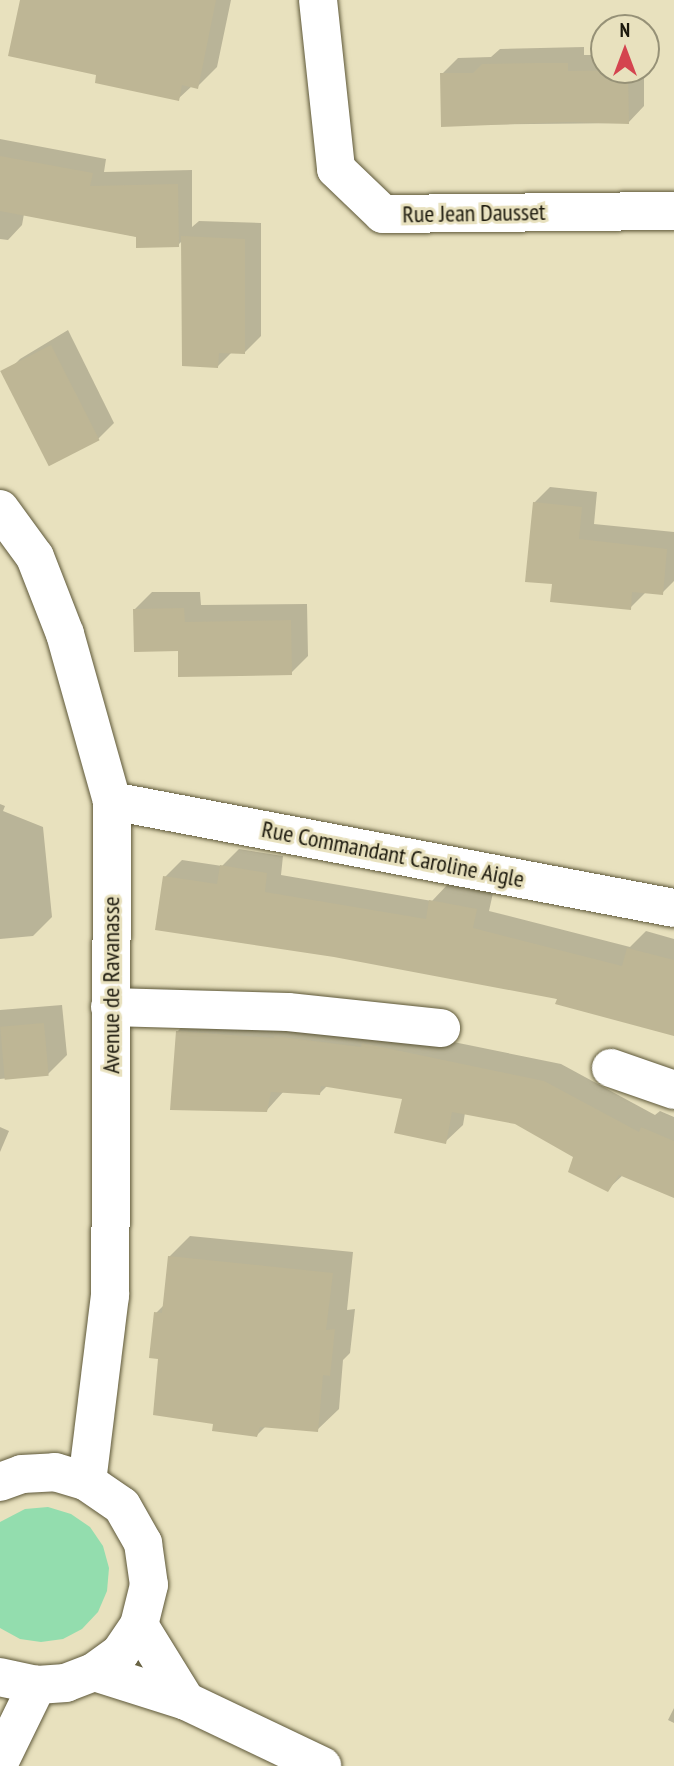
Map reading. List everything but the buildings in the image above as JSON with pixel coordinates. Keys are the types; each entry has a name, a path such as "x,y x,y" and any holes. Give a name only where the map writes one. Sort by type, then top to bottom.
{"street":[{"name":"Rue Jean Dausset","path":"318,0 336,169 383,214 674,211"},
{"name":"Avenue de Ravanasse","path":"0,509 35,557 65,634 111,801 110,1295 87,1482"},
{"name":"Rue Commandant Caroline Aigle","path":"111,801 674,908"},
{"path":"110,1007 288,1012 441,1028"},
{"path":"611,1068 674,1090"},
{"path":"0,1482 22,1474 55,1472 87,1482 121,1506 143,1543 149,1585 139,1625 120,1653 94,1672 66,1683 37,1685 0,1677"},
{"path":"139,1625 186,1701"},
{"path":"94,1672 186,1701 322,1766"},
{"path":"1,1749 37,1685"}],"green space":[{"path":"48,1507 71,1514 90,1527 103,1546 109,1568 107,1591 98,1612 82,1629 63,1639 41,1642 20,1639 0,1628 0,1522 25,1509"}]}
